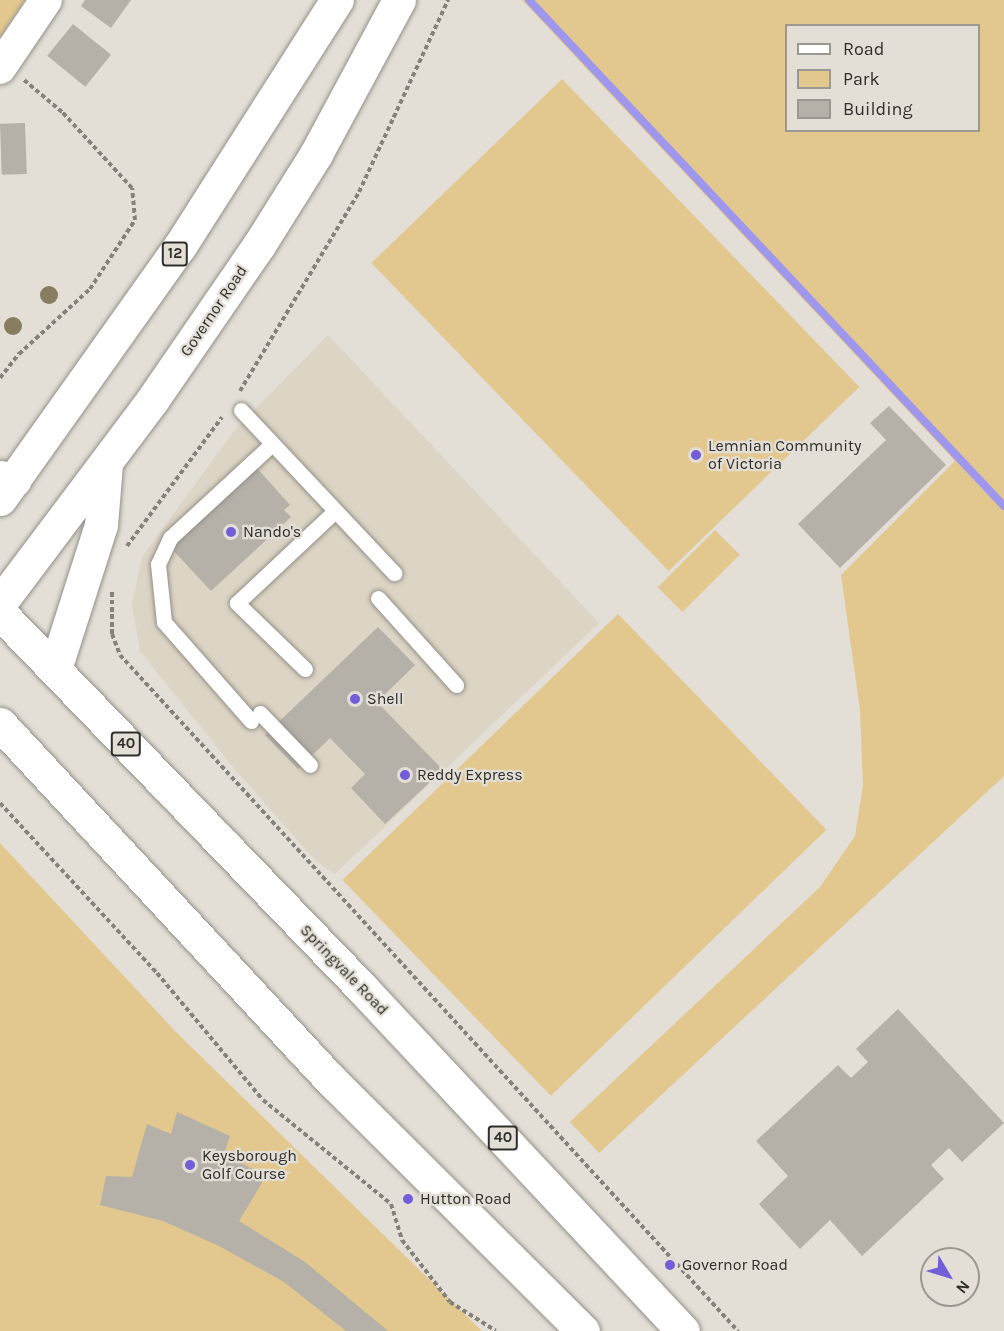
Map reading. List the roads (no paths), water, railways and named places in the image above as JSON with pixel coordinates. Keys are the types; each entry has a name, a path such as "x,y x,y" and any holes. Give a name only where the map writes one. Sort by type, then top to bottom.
{"main road":[{"name":"12","path":"5,485 180,246 337,0"},
{"name":"Governor Road","path":"0,603 106,464 281,211 347,100 399,0"},
{"path":"55,669 100,525 106,464"},
{"name":"Springvale Road","path":"0,613 683,1331"},
{"path":"6,739 335,1084 583,1331"}],"street":[{"path":"1,67 46,0"}],"lane":[{"path":"234,406 394,573"},
{"path":"272,444 170,538 158,564 164,622 255,717 310,765"},
{"path":"305,669 237,603 335,511"},
{"path":"378,598 456,684"}],"waterway":[{"path":"529,0 1004,506"}],"place":[{"name":"Lemnian Community of Victoria","path":"696,455"},
{"name":"Nando's","path":"231,532"},
{"name":"Shell","path":"355,699"},
{"name":"Reddy Express","path":"405,775"},
{"name":"Keysborough Golf Course","path":"190,1165"},
{"name":"Hutton Road","path":"408,1199"},
{"name":"Governor Road","path":"670,1265"}]}
